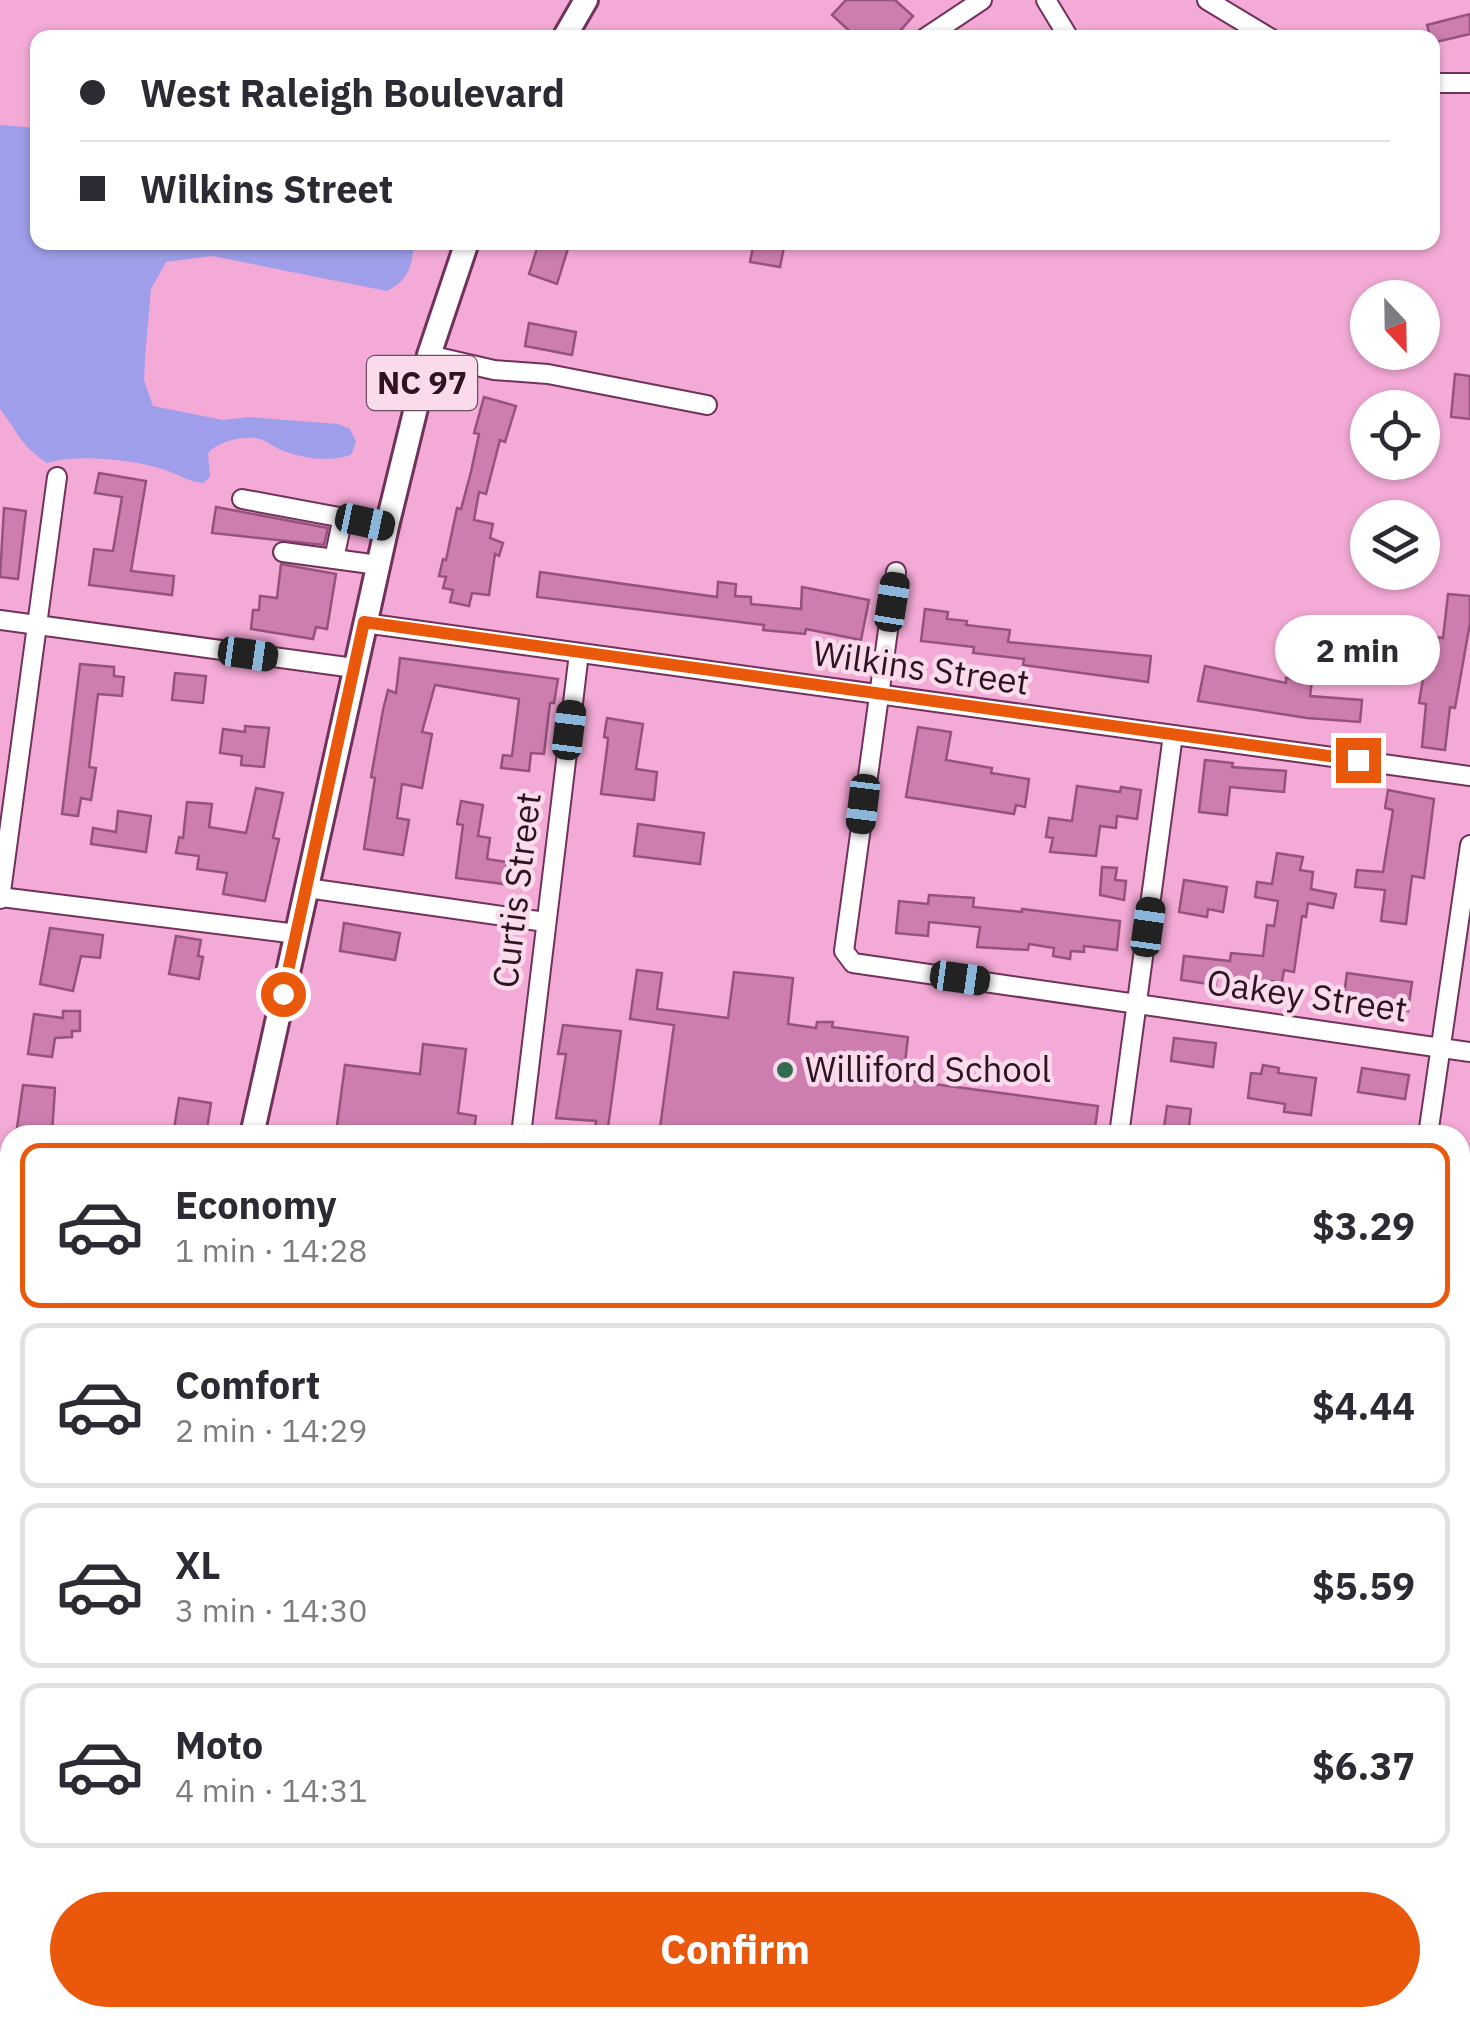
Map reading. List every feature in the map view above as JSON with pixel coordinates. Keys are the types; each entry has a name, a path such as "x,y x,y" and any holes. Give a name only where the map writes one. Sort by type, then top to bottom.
{"main road":[{"path":"569,30 586,0"},
{"name":"NC 97","path":"254,1125 364,622 428,355 464,250"}],"street":[{"path":"937,30 982,0"},
{"path":"1046,0 1065,30"},
{"path":"1207,0 1257,30"},
{"path":"1440,83 1470,84"},
{"path":"428,355 494,370 548,374 707,405"},
{"path":"57,477 0,898 296,934"},
{"path":"242,500 387,526"},
{"path":"334,559 343,517"},
{"path":"283,552 378,565"},
{"path":"877,694 896,572"},
{"path":"0,620 354,668"},
{"name":"Wilkins Street","path":"364,622 1470,776"},
{"name":"Curtis Street","path":"522,1125 578,653"},
{"name":"Oakey Street","path":"877,694 844,950 853,963 1470,1052"},
{"path":"1120,1125 1173,735"},
{"path":"1429,1125 1470,845"},
{"path":"307,888 545,922"}],"shaded area":[{"path":"0,125 30,127 30,250 413,250 408,272 387,291 212,256 166,262 151,289 144,380 153,406 223,420 248,417 338,424 350,429 356,442 351,455 307,457 260,439 239,439 225,442 208,453 210,477 203,483 154,466 123,461 74,458 47,463 20,438 0,409"}],"building":[{"path":"846,0 895,0 913,16 901,30 848,30 832,15"},
{"path":"1470,14 1470,34 1440,41 1440,30 1428,30 1427,25"},
{"path":"536,250 568,250 557,284 529,274"},
{"path":"752,250 783,250 780,267 750,262"},
{"path":"529,323 576,332 572,355 525,346"},
{"path":"1455,374 1470,376 1470,419 1451,417"},
{"path":"484,397 516,406 505,442 500,440 486,494 479,492 474,520 493,524 490,538 503,543 499,556 495,554 489,595 472,593 469,606 450,602 453,590 443,588 446,577 439,576 471,472 479,434 474,433"},
{"path":"99,473 146,481 131,571 174,576 172,595 89,585 94,549 113,551 122,497 95,493"},
{"path":"216,507 328,528 324,545 212,533"},
{"path":"4,508 26,511 18,579 0,577"},
{"path":"281,564 336,574 327,629 316,627 313,639 251,629 253,610 259,610 260,596 277,598"},
{"path":"540,572 717,597 718,582 736,584 735,596 751,597 751,604 801,609 802,587 869,600 861,640 806,629 805,634 763,630 764,625 537,597"},
{"path":"1448,594 1470,596 1470,623 1455,708 1450,707 1445,750 1422,747 1426,704 1419,703 1430,636 1443,638"},
{"path":"925,609 948,612 947,619 967,621 966,625 1010,630 1008,642 1151,656 1148,682 1023,665 1024,659 973,653 974,647 921,641"},
{"path":"400,658 558,679 554,703 550,703 544,754 531,753 529,771 501,768 503,755 512,756 519,699 435,685 422,732 432,734 422,788 402,784 397,818 409,820 403,855 364,849 383,710 388,690 396,693"},
{"path":"80,664 114,667 114,676 124,677 122,696 98,694 89,767 96,768 91,800 81,798 78,816 62,814"},
{"path":"1205,666 1286,683 1286,678 1312,681 1310,696 1362,700 1360,722 1198,701"},
{"path":"175,673 206,676 203,703 172,700"},
{"path":"607,718 643,724 636,769 657,772 654,800 601,794"},
{"path":"245,726 269,728 264,767 241,765 242,756 220,753 223,729 245,732"},
{"path":"918,727 951,732 946,760 1029,779 1025,807 1016,805 1014,814 906,797"},
{"path":"1205,760 1233,763 1232,767 1286,771 1284,792 1230,787 1227,815 1199,812"},
{"path":"1077,786 1120,792 1121,787 1141,790 1137,819 1117,816 1116,828 1100,826 1096,856 1050,852 1053,838 1046,837 1049,818 1072,821"},
{"path":"256,788 283,793 273,838 279,839 265,901 223,894 227,873 197,869 199,856 176,853 179,837 183,838 187,802 212,804 209,827 246,833"},
{"path":"1388,790 1434,799 1424,878 1412,876 1406,924 1381,921 1385,890 1355,887 1357,870 1383,872 1393,810 1385,808"},
{"path":"461,801 483,805 478,836 490,838 487,859 507,862 504,884 456,878 463,825 457,824"},
{"path":"118,811 151,816 146,852 91,844 93,828 116,832"},
{"path":"638,824 704,833 700,864 634,856"},
{"path":"1277,853 1303,857 1300,870 1313,872 1311,889 1336,894 1333,908 1308,903 1306,917 1302,916 1294,972 1284,970 1282,982 1217,976 1216,985 1181,980 1184,956 1230,961 1231,953 1263,956 1267,925 1274,926 1278,901 1255,897 1257,882 1272,884"},
{"path":"1102,867 1117,868 1115,880 1126,881 1124,900 1100,895"},
{"path":"1184,880 1227,887 1223,912 1208,909 1207,917 1179,912"},
{"path":"929,895 974,898 973,907 1120,921 1117,950 1084,946 1084,952 1071,951 1070,959 1053,956 1054,948 1029,944 1028,950 977,947 980,927 929,922 928,936 896,933 899,901 928,904"},
{"path":"344,923 400,933 395,960 340,951"},
{"path":"50,928 103,935 100,958 81,956 73,991 40,984"},
{"path":"176,936 201,940 199,979 169,974"},
{"path":"637,970 662,973 657,1009 728,1018 734,972 793,978 788,1024 816,1028 817,1022 833,1022 832,1027 908,1037 903,1080 1098,1106 1095,1125 660,1125 674,1025 630,1019"},
{"path":"1347,973 1412,982 1408,1011 1343,1002"},
{"path":"63,1011 80,1011 80,1031 72,1031 72,1037 55,1038 52,1057 28,1054 34,1014 63,1018"},
{"path":"563,1025 621,1031 608,1125 556,1118 566,1054 558,1054"},
{"path":"1174,1038 1216,1043 1213,1067 1171,1061"},
{"path":"423,1044 466,1049 458,1113 476,1116 475,1125 337,1125 345,1065 420,1074"},
{"path":"1263,1065 1279,1068 1278,1073 1316,1078 1311,1115 1284,1112 1285,1104 1248,1098 1251,1073 1261,1074"},
{"path":"1362,1068 1409,1075 1405,1099 1358,1092"},
{"path":"23,1085 55,1088 53,1125 17,1125"},
{"path":"179,1098 211,1103 208,1125 175,1125"},
{"path":"1167,1106 1191,1109 1189,1125 1164,1125"}],"place":[{"name":"Williford School","path":"785,1070"}],"route":[{"path":"283,994 364,622 1358,760"}]}
